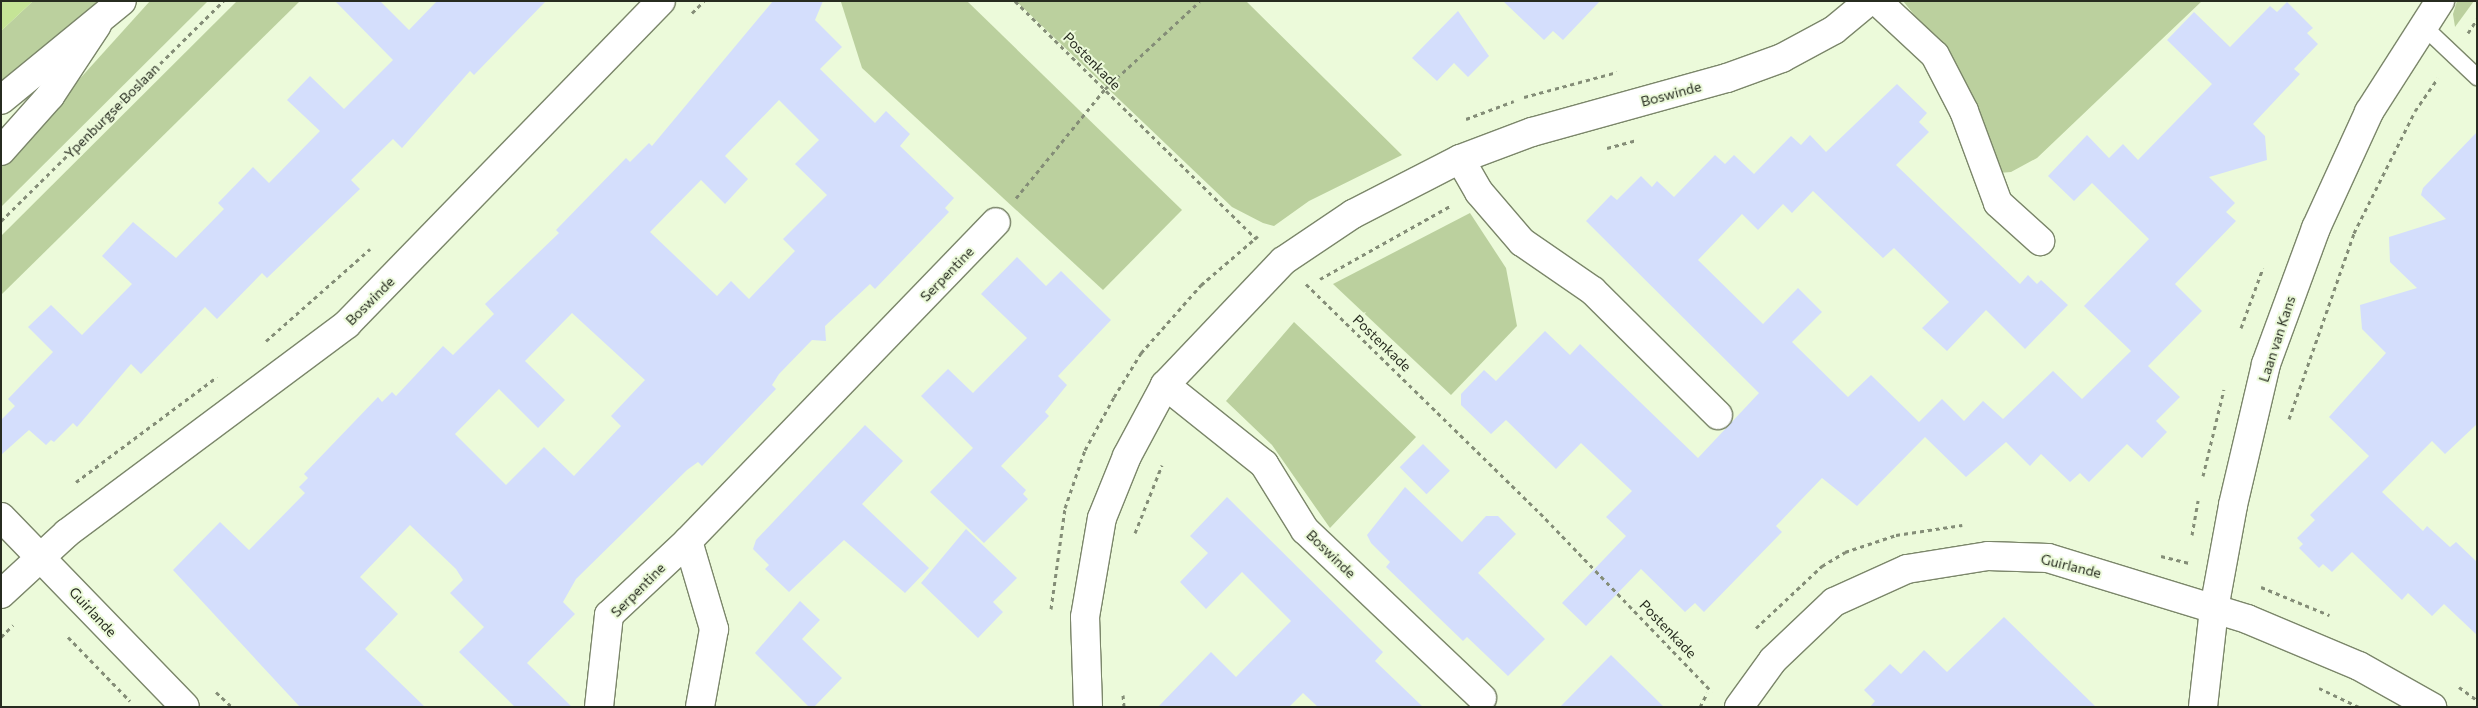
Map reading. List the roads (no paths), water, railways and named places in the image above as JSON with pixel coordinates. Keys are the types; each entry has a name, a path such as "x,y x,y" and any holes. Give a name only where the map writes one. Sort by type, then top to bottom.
{"street":[{"path":"1,100 97,25 122,1"},
{"name":"Boswinde","path":"1,594 40,557 347,324 661,1"},
{"name":"Boswinde","path":"1088,707 1085,617 1102,518 1127,456 1165,385 1283,261 1353,214 1460,159 1532,132 1727,78 1782,58 1834,30 1869,1"},
{"path":"1877,1 1935,55 1964,111 1998,203 2040,241"},
{"name":"Laan van Kans","path":"2203,707 2214,610 2266,364 2316,228 2369,112 2422,26 2440,1"},
{"path":"1,151 50,96 97,25"},
{"path":"1460,159 1479,192 1522,242 1593,292 1718,415"},
{"name":"Serpentine","path":"599,707 609,615 688,542 996,222"},
{"name":"Boswinde","path":"1165,385 1264,464 1305,530 1482,698"},
{"name":"Guirlande","path":"1,517 185,707"},
{"path":"688,542 714,629 700,707"},
{"name":"Guirlande","path":"1739,707 1773,660 1834,602 1907,568 1988,556 2048,558 2214,610 2359,666 2432,707"}],"lane":[{"path":"2422,26 2477,77"}]}
